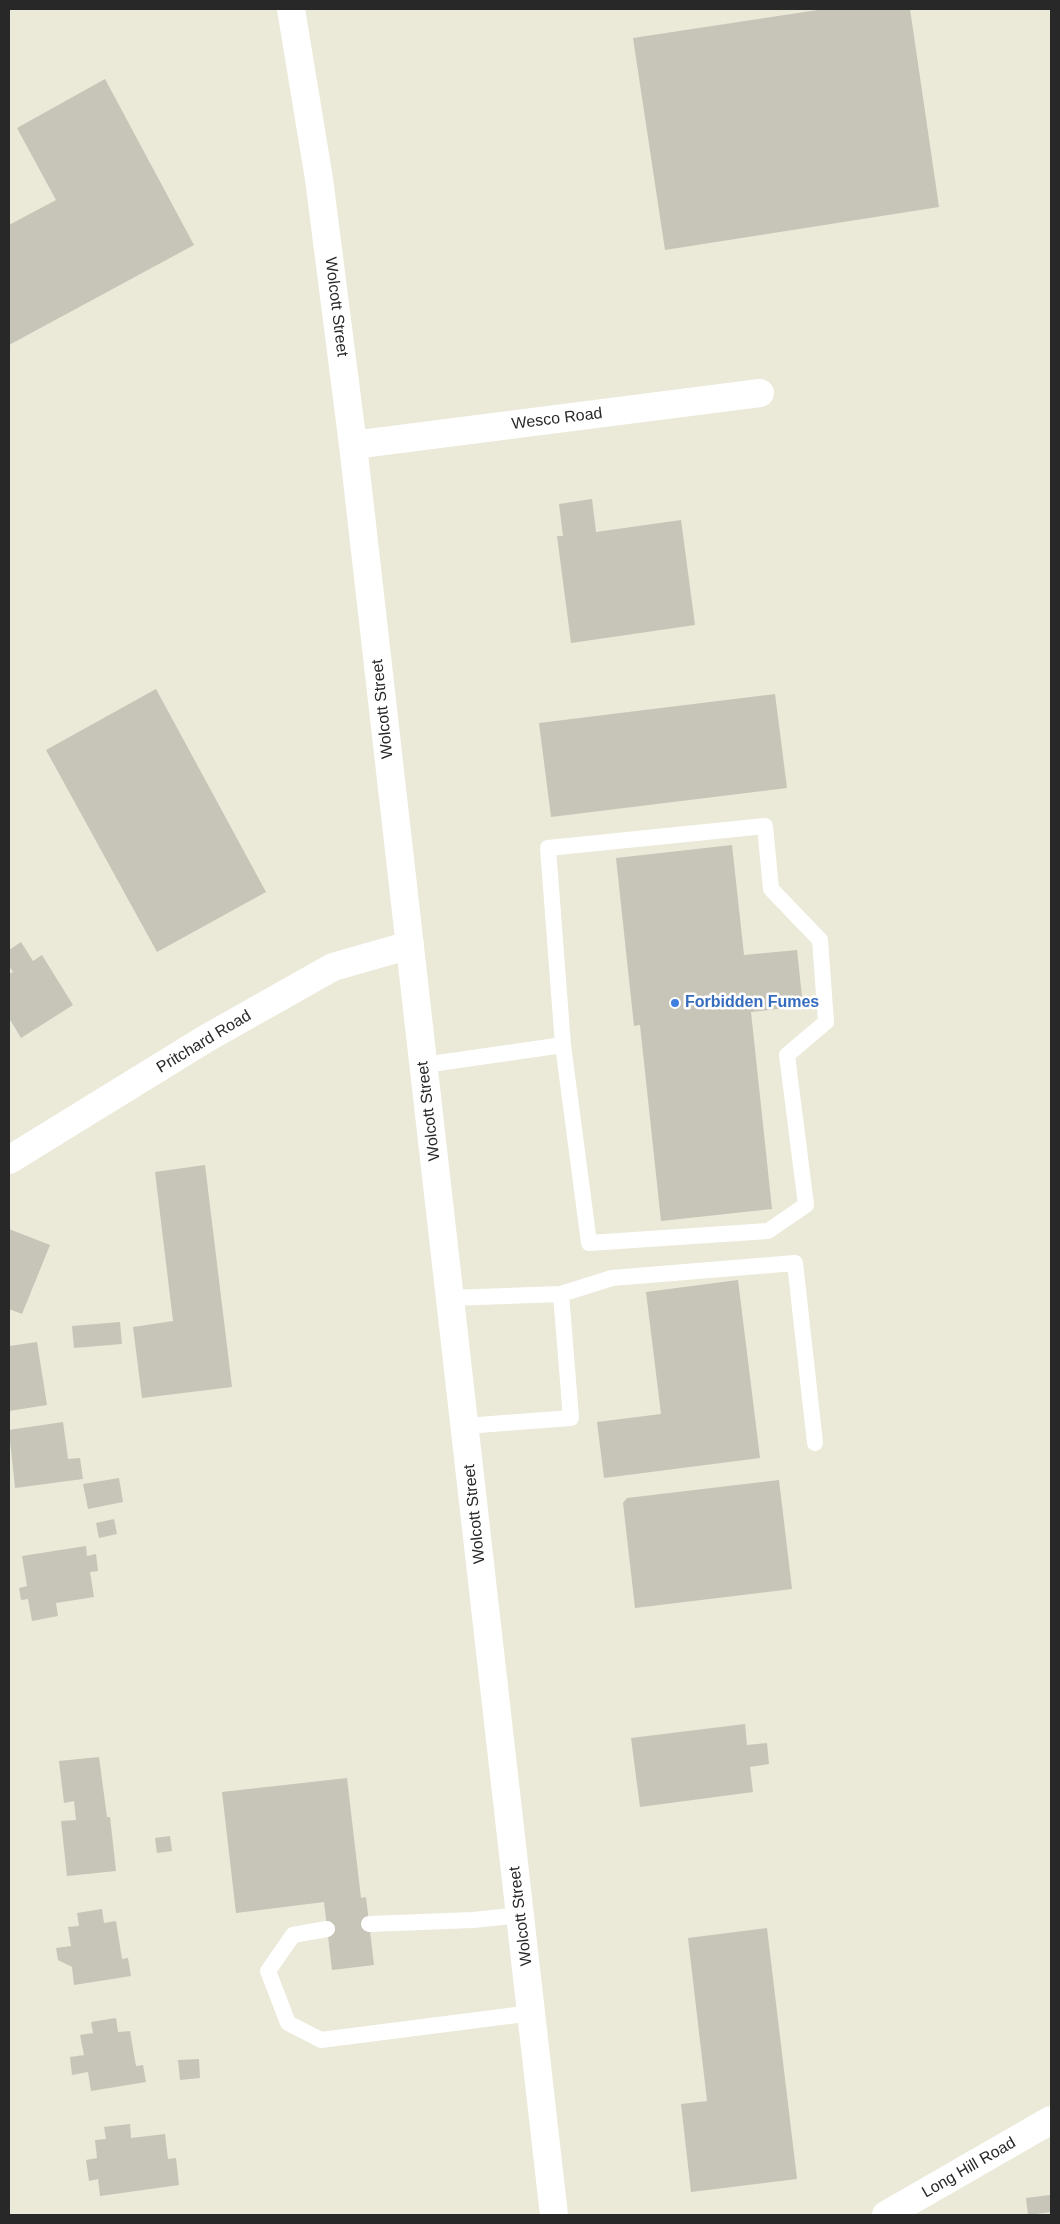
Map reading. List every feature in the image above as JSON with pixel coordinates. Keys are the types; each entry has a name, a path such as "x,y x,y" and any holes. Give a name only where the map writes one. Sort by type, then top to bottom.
{"main road":[{"name":"Wolcott Street","path":"291,9 320,180 353,445 466,1426 554,2215"},
{"name":"Wesco Road","path":"353,445 760,393"},
{"name":"Pritchard Road","path":"9,1160 206,1038 333,967 410,945"},
{"name":"Long Hill Road","path":"886,2215 1051,2120"}],"lane":[{"path":"765,826 771,889 820,940 826,1022 787,1055 806,1205 768,1231 589,1243 563,1045 548,848 765,826"},
{"path":"424,1065 563,1045"},
{"path":"451,1298 560,1294 612,1278 795,1263 815,1442"},
{"path":"466,1426 571,1418 560,1294"},
{"path":"369,1924 473,1920 521,1915"},
{"path":"327,1929 293,1935 268,1971 288,2023 320,2040 532,2013"}],"building":[{"path":"824,9 910,9 939,207 665,250 633,38"},
{"path":"105,79 194,245 9,345 9,225 56,200 17,128"},
{"path":"592,499 596,532 681,520 695,625 571,643 557,536 563,536 559,504"},
{"path":"156,689 266,892 157,952 46,750"},
{"path":"775,694 787,788 551,817 539,723"},
{"path":"732,845 744,955 797,950 803,1006 751,1012 772,1209 661,1221 640,1025 634,1026 616,858"},
{"path":"21,942 33,961 42,955 73,1005 21,1038 9,1018 9,974 13,972 9,966 9,950"},
{"path":"205,1165 232,1387 142,1398 133,1327 173,1321 155,1172"},
{"path":"9,1229 50,1245 22,1314 9,1309"},
{"path":"738,1280 760,1458 604,1478 597,1422 661,1414 646,1292"},
{"path":"120,1322 122,1344 74,1348 72,1326"},
{"path":"37,1342 47,1405 9,1411 9,1346"},
{"path":"63,1422 68,1459 80,1458 83,1479 15,1488 9,1430"},
{"path":"119,1478 123,1502 88,1509 83,1484"},
{"path":"779,1480 792,1589 635,1608 623,1503 627,1498"},
{"path":"114,1519 117,1534 99,1538 96,1523"},
{"path":"86,1546 87,1556 96,1554 98,1571 90,1572 94,1597 56,1603 58,1616 32,1621 28,1599 21,1600 19,1588 27,1586 22,1556"},
{"path":"745,1724 747,1745 767,1743 769,1764 750,1767 753,1792 640,1807 631,1738"},
{"path":"99,1757 107,1817 110,1817 116,1871 67,1876 61,1821 76,1820 74,1801 64,1803 59,1761"},
{"path":"347,1778 361,1898 366,1897 374,1965 332,1970 324,1902 236,1913 222,1792"},
{"path":"170,1836 172,1851 157,1853 155,1838"},
{"path":"102,1909 104,1923 116,1921 122,1959 128,1958 131,1976 74,1985 72,1967 58,1960 56,1948 71,1946 68,1927 79,1926 77,1913"},
{"path":"767,1928 797,2179 691,2192 681,2104 707,2101 688,1938"},
{"path":"116,2018 118,2032 130,2031 136,2066 143,2065 146,2082 91,2091 88,2072 72,2075 70,2057 84,2055 80,2035 93,2033 91,2022"},
{"path":"199,2059 200,2078 180,2080 178,2060"},
{"path":"130,2124 131,2138 165,2134 168,2159 176,2158 179,2185 100,2196 98,2179 89,2181 86,2160 97,2158 95,2140 106,2139 104,2127"},
{"path":"1050,2195 1051,2212 1028,2215 1026,2198"}],"place":[{"name":"Forbidden Fumes","path":"675,1003"}]}
